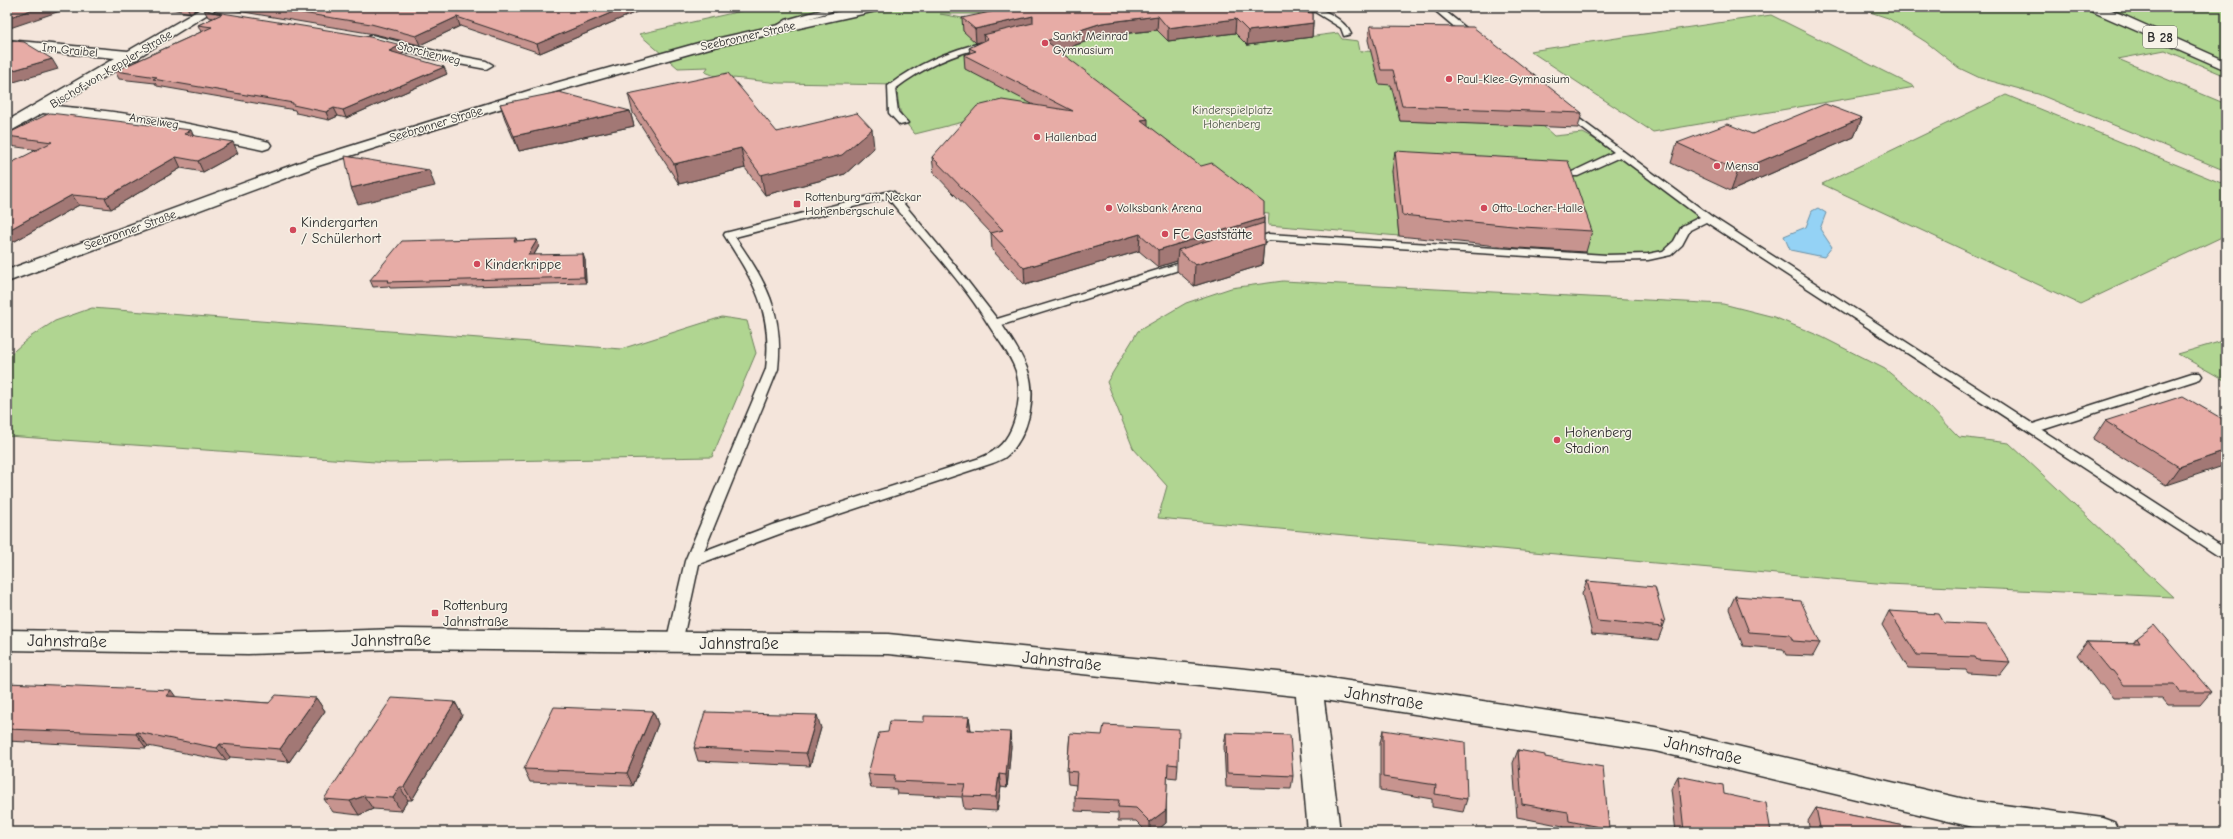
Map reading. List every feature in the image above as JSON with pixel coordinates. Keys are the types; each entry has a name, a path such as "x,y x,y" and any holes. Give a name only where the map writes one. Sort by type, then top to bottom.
{"street":[{"name":"Seebronner Straße","path":"7,276 312,163 584,78 700,47 876,7"},
{"name":"B 28","path":"2094,7 2226,66"},
{"name":"Bischof-von-Keppler-Straße","path":"7,128 43,109 214,10"},
{"name":"Storchenweg","path":"358,36 438,56 486,66"},
{"name":"Im Graibel","path":"7,44 133,56"},
{"name":"Amselweg","path":"43,109 151,120 212,131 263,144"},
{"name":"Jahnstraße","path":"7,640 248,644 398,639 888,644 1309,686 1655,739 1973,814 2103,832"},
{"path":"1309,686 1324,832"}],"lane":[{"path":"774,31 789,22 840,7"},
{"path":"1311,7 1344,27 1347,34"},
{"path":"1435,7 1482,46"},
{"path":"903,123 894,113 891,88 911,73 941,57 991,42"},
{"path":"1557,105 1620,154 1707,218 2226,556"},
{"path":"1574,174 1620,154"},
{"path":"674,643 692,561 772,369 775,334 771,314 753,272 729,235 890,194 948,262 1012,348 1023,373 1025,392 1024,414 1014,436 1000,454 930,480 777,529 692,561"},
{"path":"1236,248 1268,237 1606,258 1648,257 1667,253 1678,243 1686,228 1707,218"},
{"path":"994,324 1204,259"},
{"path":"2032,429 2196,376"}],"green space":[{"name":"Kinderspielplatz Hohenberg","path":"759,7 1015,7 976,14 940,14 1024,29 1090,38 1161,29 1238,33 1247,45 1338,33 1342,39 1358,41 1360,51 1443,53 1376,74 1379,84 1471,87 1397,109 1400,121 1543,126 1554,136 1583,133 1620,153 1707,218 1686,228 1667,253 1648,257 1587,255 1563,180 1392,171 1399,236 1268,225 1269,214 1256,213 1035,104 915,134 900,111 897,85 779,83 715,76 705,72 708,67 678,68 639,34"},
{"path":"1855,7 2226,7 2226,76 2165,50 2118,59 2226,104 2226,171 2038,94 1980,78 1959,68 1926,42 1888,18"},
{"path":"1771,15 1915,87 1653,132 1530,51"},
{"path":"2006,95 2226,185 2226,235 2080,304 1822,184"},
{"name":"Hohenberg Stadion","path":"1283,281 1723,304 1774,317 1822,337 1885,369 1924,401 1959,437 2009,443 2173,597 1887,584 1158,518 1167,486 1133,448 1107,382 1138,331 1186,303 1231,288"},
{"path":"92,308 621,349 722,317 747,321 756,353 712,457 389,463 7,436 7,357 30,337 55,321"},
{"path":"2226,340 2226,381 2178,354"}],"water":[{"path":"1818,208 1826,213 1820,229 1832,247 1824,257 1790,250 1784,236 1806,227 1812,211"}],"building":[{"path":"7,7 40,7 7,18"},
{"path":"264,7 625,7 537,44 457,17 416,36 371,24"},
{"path":"1014,7 1255,7 1313,13 1313,23 1248,31 1236,19 1168,28 1158,16 1102,23 1046,41 1148,119 1141,120 1201,166 1212,163 1264,203 1264,218 1158,250 1140,234 1024,268 991,233 1003,230 932,157 977,106 1002,100 1073,111 964,55 976,51 969,48 988,39 983,35 1033,23 1033,16 975,29 962,18"},
{"path":"204,10 370,37 401,45 389,51 444,67 343,110 334,108 326,112 293,105 293,103 153,79 157,77 115,71 212,27 198,25 222,14"},
{"path":"1370,26 1473,27 1582,113 1402,106 1393,70 1381,70"},
{"path":"7,40 24,42 52,59 7,72"},
{"path":"728,73 777,132 857,113 872,129 842,155 761,175 741,148 674,164 628,94"},
{"path":"559,92 630,111 514,136 500,104"},
{"path":"1825,104 1862,118 1738,171 1677,143 1728,124 1752,134"},
{"path":"50,113 191,130 184,134 233,142 198,161 176,157 105,198 72,195 7,231 7,165 52,142 7,136 7,134"},
{"name":"Otto-Locher-Halle","path":"1395,151 1568,161 1592,231 1523,227 1402,215"},
{"path":"345,156 429,170 351,188"},
{"path":"1264,223 1264,244 1195,265 1178,250"},
{"name":"Kinderkrippe","path":"516,238 514,241 537,240 528,255 583,254 584,277 387,282 389,280 370,280 402,241"},
{"path":"2183,396 2226,421 2226,451 2179,467 2105,421"},
{"path":"1587,581 1655,587 1665,622 1661,621 1663,627 1597,621"},
{"path":"1735,596 1801,601 1820,643 1793,641 1790,635 1749,632"},
{"path":"1889,611 1939,614 1944,623 1986,625 2010,662 1977,660 1975,657 1917,655"},
{"path":"2154,625 2211,692 2179,692 2174,685 2124,685 2087,642 2140,643 2137,638"},
{"path":"7,683 171,690 166,696 269,703 276,695 316,698 280,749 220,744 217,748 137,732 136,734 7,729"},
{"path":"392,698 455,702 404,787 400,787 393,798 364,796 350,801 324,799"},
{"path":"554,707 653,711 627,773 524,769"},
{"path":"705,712 817,715 806,753 694,748"},
{"path":"924,716 969,717 967,730 1010,732 1006,775 999,774 996,797 962,796 965,784 894,781 895,775 868,774 879,733 888,732 890,721 924,722"},
{"path":"1104,725 1179,729 1178,765 1168,764 1166,810 1150,822 1136,808 1118,807 1119,800 1075,798 1077,772 1067,771 1070,733 1102,735"},
{"path":"1383,730 1465,742 1467,799 1435,794 1436,785 1383,777"},
{"path":"1226,733 1290,735 1293,776 1227,773"},
{"path":"1518,750 1545,755 1545,757 1603,767 1609,829 1569,821 1568,812 1522,804"},
{"path":"1678,776 1723,785 1724,794 1766,803 1771,832 1684,831"},
{"path":"1816,808 1900,825 1933,832 1821,832"}],"place":[{"name":"Sankt Meinrad Gymnasium","path":"1045,43"},
{"name":"Paul-Klee-Gymnasium","path":"1449,79"},
{"name":"Hallenbad","path":"1037,137"},
{"name":"Mensa","path":"1717,166"},
{"name":"Rottenburg am Neckar Hohenbergschule","path":"797,204"},
{"name":"Volksbank Arena","path":"1109,208"},
{"name":"Otto-Locher-Halle","path":"1484,208"},
{"name":"Kindergarten / Schülerhort","path":"293,230"},
{"name":"FC Gaststätte","path":"1165,234"},
{"name":"Kinderkrippe","path":"477,264"},
{"name":"Hohenberg Stadion","path":"1557,440"},
{"name":"Rottenburg Jahnstraße","path":"435,613"}]}
